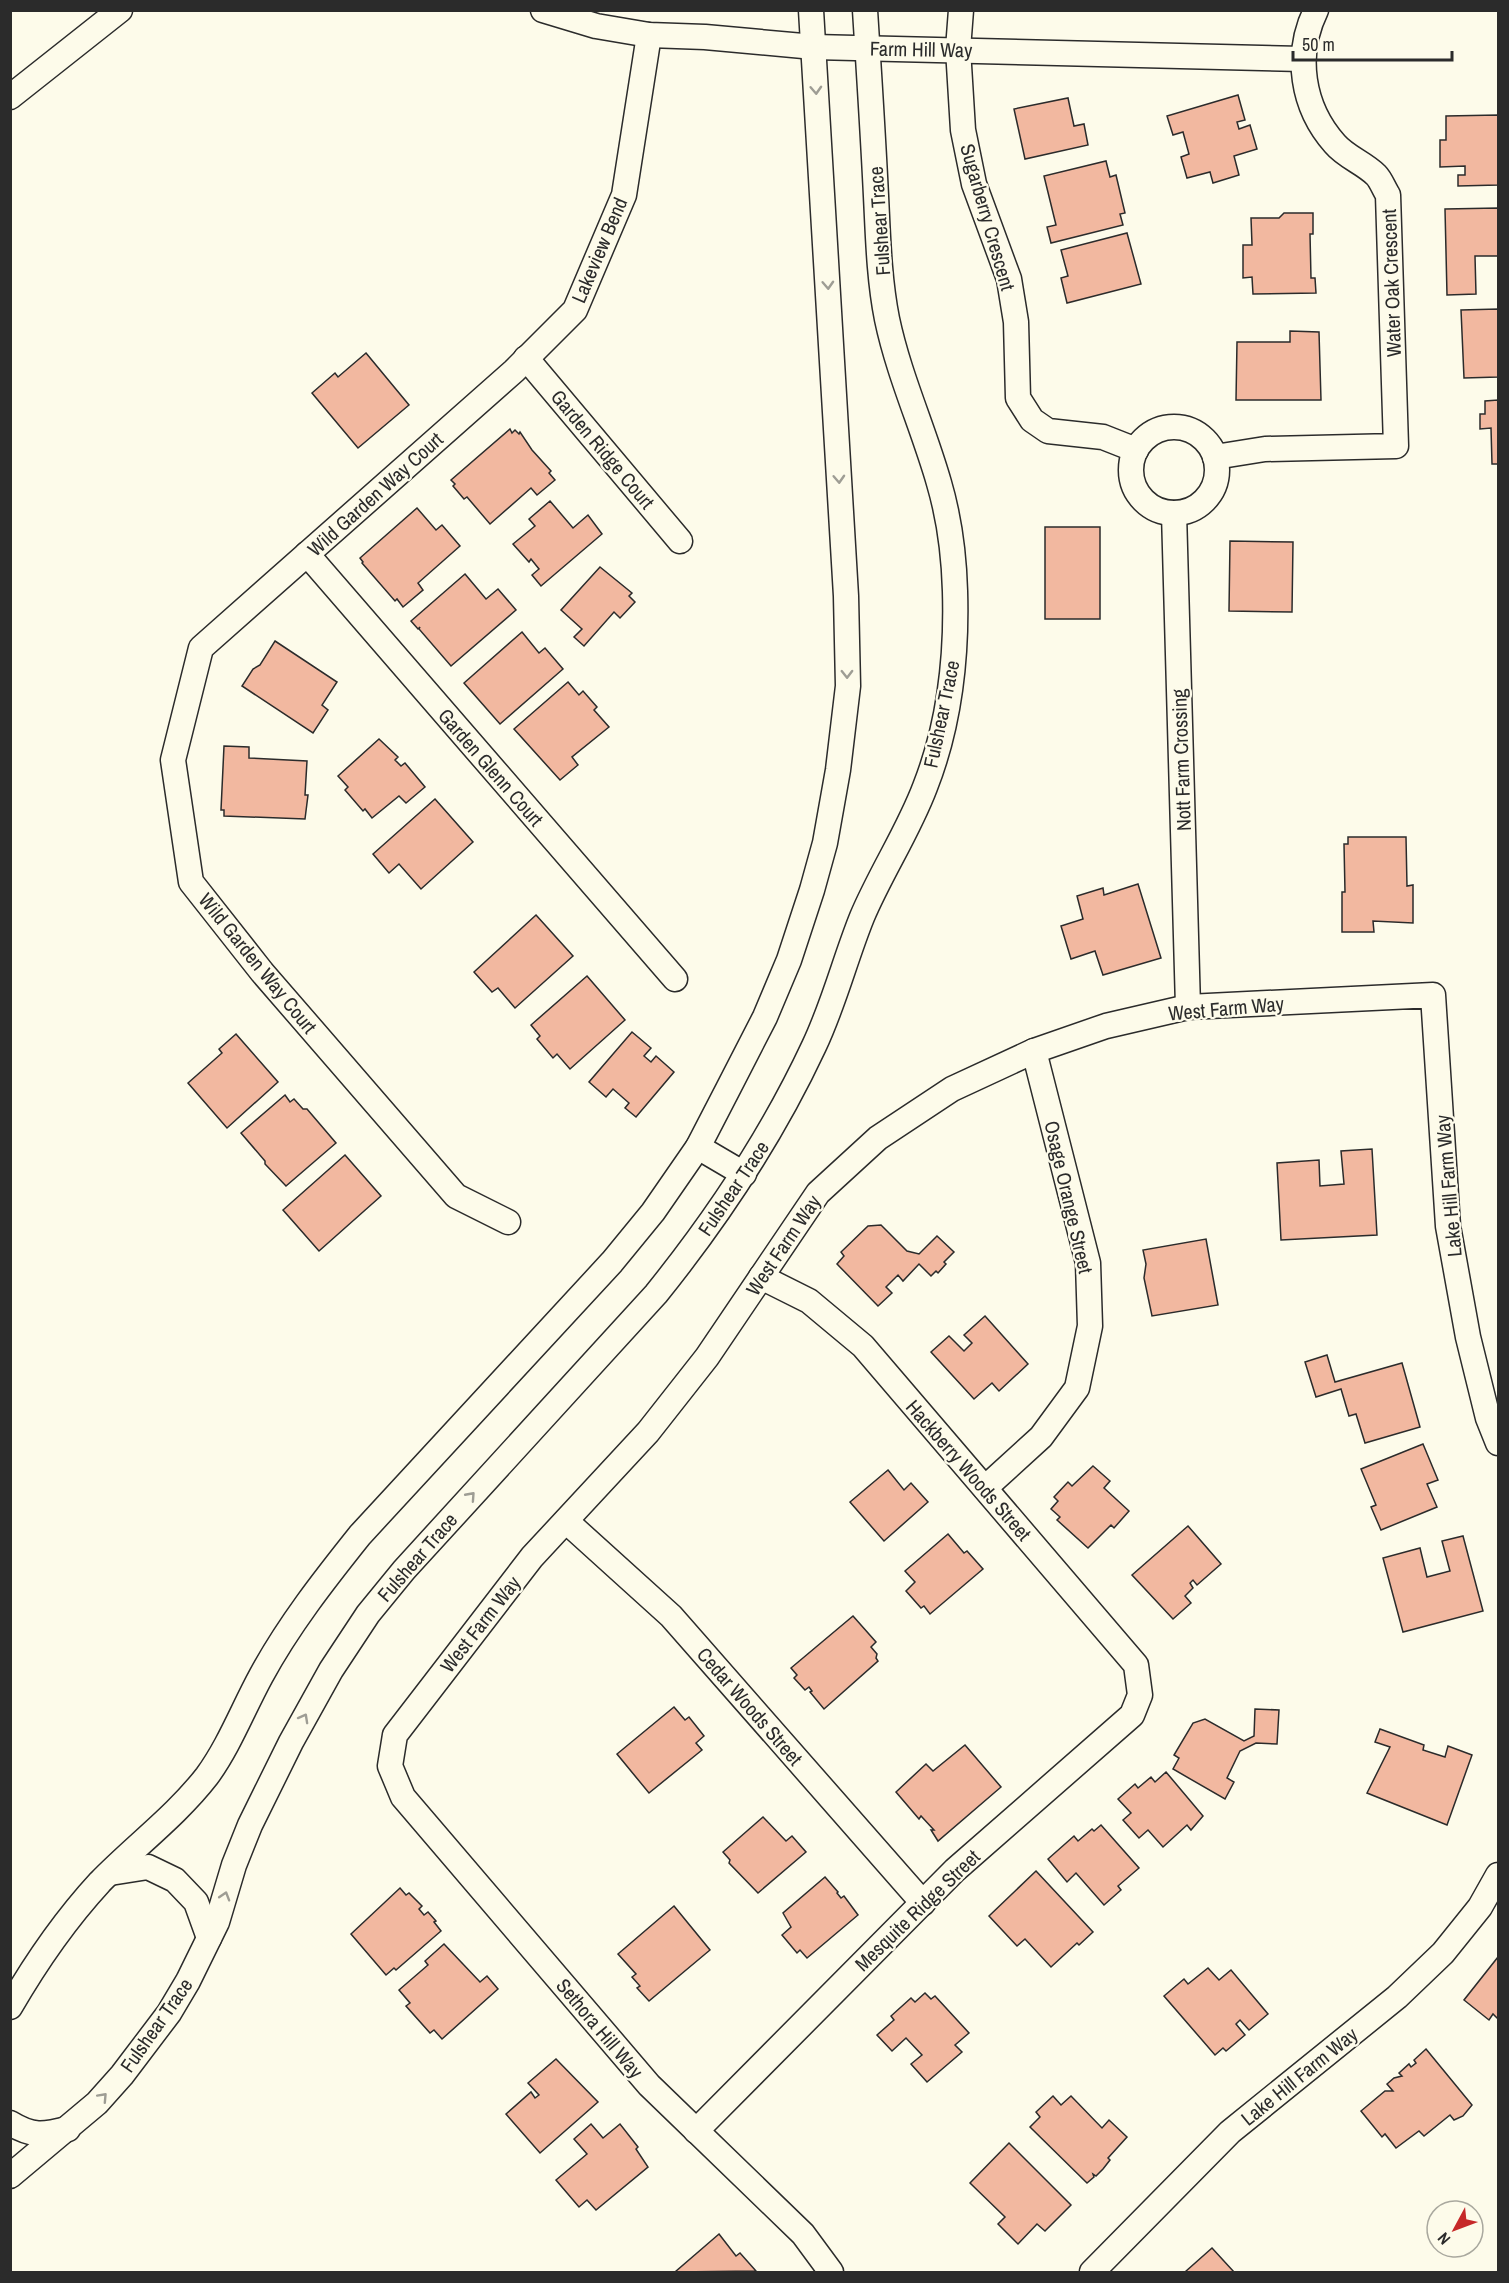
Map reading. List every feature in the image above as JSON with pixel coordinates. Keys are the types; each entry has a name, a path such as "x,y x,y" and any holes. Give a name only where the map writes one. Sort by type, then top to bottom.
{"street":[{"path":"10,98 120,10"},
{"name":"Farm Hill Way","path":"543,10 596,26 650,35 814,46 1302,60"},
{"path":"10,2007 43,1952 73,1913 110,1873 187,1801 208,1774 224,1748 261,1675 322,1582 352,1545 612,1262 653,1212 698,1147 765,1017 789,960 825,843 848,686 846,596 811,10"},
{"name":"Fulshear Trace","path":"10,2176 97,2103 169,2013 188,1981 217,1922 234,1865 255,1814 291,1742 332,1670 368,1614 404,1570 656,1294 693,1248 744,1174 780,1115 816,1042 862,918 926,786 940,739 951,686 955,640 955,588 950,534 940,486 907,394 886,316 879,252 865,10"},
{"name":"Sugarberry Crescent","path":"961,10 958,50 963,130 974,184 1009,279 1016,322 1018,398 1032,420 1048,431 1103,437 1136,450"},
{"name":"Water Oak Crescent","path":"1215,457 1265,449 1396,446 1388,195 1377,176 1336,146 1316,118 1305,88 1302,60 1308,27 1316,10"},
{"name":"Lakeview Bend","path":"520,365 575,310 624,195 650,35"},
{"name":"Garden Ridge Court","path":"520,365 680,541"},
{"name":"Wild Garden Way Court","path":"508,1222 456,1196 262,972 191,882 173,760 201,648 520,365"},
{"path":"1174,427 1194,432 1206,441 1215,457 1217,476 1212,490 1196,508 1174,513 1151,507 1134,485 1131,464 1136,450 1146,437 1159,430 1174,427"},
{"name":"Nott Farm Crossing","path":"1174,513 1188,1007"},
{"name":"Garden Glenn Court","path":"307,554 675,979"},
{"name":"West Farm Way","path":"390,1766 395,1735 532,1557 648,1432 707,1357 818,1193 878,1138 952,1089 1034,1051 1106,1026 1188,1007 1433,995"},
{"name":"Lake Hill Farm Way","path":"1433,995 1448,1226 1468,1337 1488,1418 1498,1443"},
{"name":"Osage Orange Street","path":"985,1488 1041,1437 1077,1388 1090,1326 1088,1263 1034,1051"},
{"path":"698,1147 744,1174"},
{"name":"Hackberry Woods Street","path":"761,1277 809,1301 863,1346 1136,1665 1140,1695"},
{"name":"Cedar Woods Street","path":"566,1521 671,1616 923,1903"},
{"name":"Mesquite Ridge Street","path":"696,2131 956,1870 1132,1715 1140,1695"},
{"name":"Sethora Hill Way","path":"390,1766 403,1797 649,2085 802,2234 831,2272"},
{"path":"110,1873 148,1867 175,1880 196,1902 209,1938"},
{"name":"Lake Hill Farm Way","path":"1092,2272 1230,2132 1397,1997 1443,1953 1480,1907 1498,1875"},
{"path":"10,2123 24,2132 41,2135 69,2128"}],"building":[{"path":"1238,95 1245,120 1237,122 1239,129 1250,125 1257,149 1234,156 1239,175 1213,183 1210,172 1187,178 1181,157 1189,154 1183,132 1173,135 1167,116"},
{"path":"1068,98 1074,126 1084,124 1088,145 1025,159 1014,109"},
{"path":"1498,115 1498,185 1458,186 1458,175 1465,175 1465,166 1440,167 1440,140 1446,140 1446,116"},
{"path":"1106,161 1110,177 1116,175 1125,213 1120,214 1123,225 1051,243 1047,227 1056,225 1044,176"},
{"path":"1498,208 1498,256 1475,256 1476,294 1447,295 1445,209"},
{"path":"1284,213 1313,213 1313,234 1310,234 1311,278 1315,278 1316,293 1253,294 1252,277 1243,278 1243,245 1252,245 1251,218 1279,218"},
{"path":"1127,233 1141,284 1067,303 1061,278 1068,276 1061,250"},
{"path":"1498,309 1498,377 1464,378 1461,310"},
{"path":"1290,331 1319,332 1321,400 1236,400 1237,342 1290,342"},
{"path":"366,353 409,405 358,448 312,393 335,373 338,377"},
{"path":"1498,400 1498,464 1492,464 1491,428 1480,429 1480,414 1485,414 1485,401"},
{"path":"510,429 512,433 515,430 519,434 520,432 532,450 551,471 549,473 555,480 537,495 531,488 490,524 467,497 464,499 451,480"},
{"path":"550,501 573,528 588,515 602,534 541,586 532,575 539,569 531,559 529,562 513,544 535,526 529,519"},
{"path":"417,508 436,530 442,525 460,546 418,583 423,590 403,607 397,599 395,601 360,558"},
{"path":"1045,527 1100,527 1100,619 1045,619"},
{"path":"1230,541 1293,542 1292,612 1229,611"},
{"path":"600,567 632,593 629,596 635,602 620,618 614,612 584,646 574,637 582,629 561,610"},
{"path":"465,574 486,599 498,589 516,610 451,666 419,629 420,627 418,629 411,621"},
{"path":"522,632 539,653 545,648 563,669 500,724 464,683"},
{"path":"275,641 337,682 322,705 328,710 313,733 242,686 253,669 260,665"},
{"path":"568,682 579,695 583,691 597,707 594,710 609,727 572,757 578,765 560,780 514,729"},
{"path":"379,739 398,757 395,760 401,766 405,763 425,787 406,803 399,796 372,818 345,790 348,787 338,776"},
{"path":"224,746 249,747 249,758 307,761 305,795 308,795 305,819 224,816 224,810 221,810"},
{"path":"435,799 473,842 421,889 399,864 389,873 373,854"},
{"path":"1348,837 1406,837 1407,886 1413,885 1413,923 1373,921 1374,932 1342,932 1342,892 1345,892 1344,844 1348,844"},
{"path":"1138,884 1161,958 1103,975 1095,951 1071,959 1061,926 1083,919 1077,896 1103,888 1104,895"},
{"path":"536,915 573,956 515,1008 498,988 492,992 474,972"},
{"path":"587,976 625,1020 570,1069 557,1054 553,1058 537,1039 540,1036 531,1025"},
{"path":"632,1032 651,1048 644,1056 651,1062 656,1056 674,1072 636,1117 625,1108 629,1103 613,1089 606,1097 589,1082"},
{"path":"236,1034 278,1082 227,1128 188,1083 222,1053 219,1049"},
{"path":"285,1095 290,1102 294,1099 303,1109 307,1109 336,1143 286,1186 241,1133"},
{"path":"1372,1149 1377,1235 1281,1240 1277,1163 1319,1160 1320,1186 1344,1184 1341,1151"},
{"path":"345,1155 381,1196 319,1251 283,1210"},
{"path":"881,1225 907,1251 919,1254 937,1236 954,1252 944,1262 946,1264 938,1273 936,1271 931,1276 919,1264 903,1281 898,1275 886,1287 892,1293 878,1306 837,1264 844,1256 841,1252 868,1226"},
{"path":"1206,1239 1218,1305 1152,1316 1144,1278 1146,1264 1143,1250"},
{"path":"985,1316 1028,1364 999,1391 992,1383 974,1399 931,1352 949,1336 964,1351 972,1343 964,1335"},
{"path":"1327,1355 1335,1382 1402,1363 1420,1427 1365,1443 1356,1414 1349,1416 1341,1389 1316,1397 1305,1362"},
{"path":"1423,1444 1438,1480 1427,1484 1437,1507 1381,1530 1371,1507 1376,1505 1361,1469"},
{"path":"1093,1466 1110,1481 1104,1488 1129,1511 1114,1528 1111,1525 1088,1548 1057,1520 1060,1517 1051,1509 1058,1501 1054,1497 1068,1482 1072,1486"},
{"path":"888,1470 904,1490 911,1483 928,1502 884,1541 850,1502"},
{"path":"1188,1526 1221,1564 1197,1585 1193,1580 1190,1583 1193,1588 1185,1596 1191,1603 1173,1619 1132,1575"},
{"path":"948,1534 964,1553 967,1551 983,1569 930,1614 924,1606 921,1608 906,1591 915,1582 905,1571"},
{"path":"1463,1536 1483,1611 1403,1632 1383,1558 1420,1548 1427,1577 1450,1571 1442,1541"},
{"path":"853,1616 876,1642 871,1647 877,1654 878,1661 824,1709 810,1692 812,1691 809,1687 805,1690 794,1678 797,1675 791,1668"},
{"path":"674,1707 685,1720 689,1717 704,1736 696,1743 702,1750 649,1793 617,1754"},
{"path":"1255,1709 1279,1710 1277,1744 1256,1743 1240,1751 1227,1778 1234,1782 1225,1799 1173,1769 1179,1758 1174,1755 1193,1723 1205,1719 1244,1741 1254,1736"},
{"path":"1380,1729 1424,1745 1423,1750 1445,1757 1448,1746 1472,1755 1447,1825 1367,1793 1390,1747 1375,1742"},
{"path":"965,1745 1001,1787 938,1841 931,1830 934,1830 921,1816 919,1819 896,1792 926,1764 933,1771"},
{"path":"1166,1772 1203,1816 1191,1830 1187,1825 1163,1847 1148,1830 1139,1838 1123,1820 1131,1813 1118,1799 1135,1784 1138,1788 1151,1777 1155,1782"},
{"path":"763,1817 786,1841 792,1836 806,1852 758,1893 729,1863 730,1860 723,1852"},
{"path":"1101,1825 1139,1868 1118,1886 1121,1890 1104,1905 1076,1873 1067,1882 1048,1859 1074,1836 1078,1841 1092,1829 1094,1831"},
{"path":"1036,1871 1093,1932 1051,1967 1025,1939 1017,1946 989,1916"},
{"path":"825,1877 841,1898 844,1896 858,1915 807,1958 800,1950 797,1953 782,1935 791,1927 783,1913"},
{"path":"400,1888 406,1895 409,1893 422,1906 419,1909 424,1915 428,1912 441,1931 396,1970 394,1968 386,1975 351,1934"},
{"path":"674,1906 710,1950 649,2001 637,1988 640,1986 632,1977 636,1974 618,1954"},
{"path":"444,1944 480,1982 487,1976 498,1989 442,2039 434,2030 430,2033 406,2006 410,2003 399,1990 428,1965 425,1961"},
{"path":"1498,1957 1498,2019 1493,2014 1489,2020 1464,2000"},
{"path":"1208,1968 1219,1980 1231,1970 1268,2014 1249,2030 1240,2020 1236,2024 1245,2035 1226,2051 1223,2048 1215,2055 1164,1996 1184,1979 1188,1984"},
{"path":"925,1993 931,1999 935,1996 969,2033 955,2045 962,2052 927,2082 911,2064 922,2055 906,2038 892,2051 877,2035 894,2020 891,2016 911,1998 915,2002"},
{"path":"1426,2049 1472,2105 1463,2116 1454,2120 1450,2115 1424,2136 1419,2131 1396,2148 1385,2134 1382,2137 1361,2111 1385,2091 1393,2091 1387,2084 1394,2078 1402,2076 1399,2073 1409,2064 1411,2067 1416,2063 1414,2060"},
{"path":"556,2059 598,2102 540,2153 506,2114 531,2092 535,2098 539,2095 528,2083"},
{"path":"1053,2096 1061,2105 1071,2096 1102,2128 1109,2120 1127,2137 1108,2158 1110,2160 1103,2169 1096,2176 1093,2174 1094,2177 1087,2183 1030,2127 1040,2117 1036,2112"},
{"path":"591,2124 603,2138 620,2124 638,2147 636,2149 648,2167 596,2210 587,2200 579,2207 556,2180 587,2154 574,2139"},
{"path":"1009,2143 1071,2205 1045,2231 1037,2224 1018,2244 998,2224 1005,2217 970,2183"},
{"path":"719,2234 736,2256 740,2253 756,2271 675,2272"},
{"path":"1212,2248 1234,2272 1185,2272"}]}
